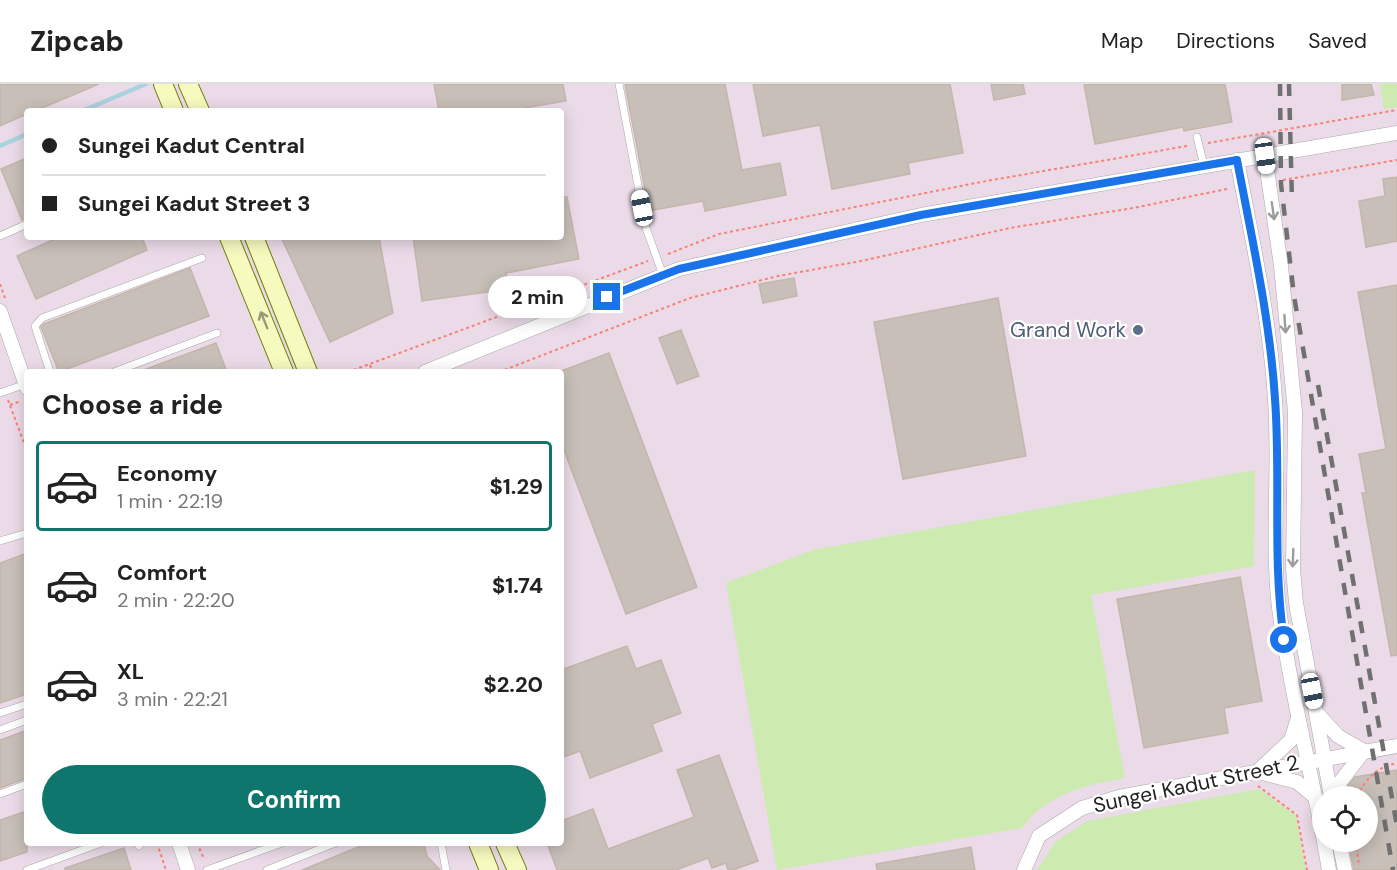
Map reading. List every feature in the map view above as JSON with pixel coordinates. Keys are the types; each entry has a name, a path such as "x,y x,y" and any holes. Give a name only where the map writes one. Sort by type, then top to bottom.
{"main road":[{"path":"163,84 173,108"},
{"path":"188,84 199,108"},
{"path":"230,240 283,369"},
{"path":"255,240 312,369"},
{"path":"479,846 489,870"},
{"path":"507,846 517,870"}],"street":[{"path":"432,369 679,269 921,215 1397,133"},
{"path":"1265,156 1281,266 1295,412 1293,569 1296,603 1329,786"},
{"path":"1237,160 1263,304 1275,397 1276,547 1279,607 1298,717 1313,786"},
{"path":"0,311 24,377"},
{"path":"1316,712 1338,736 1364,752 1338,786"},
{"path":"1256,772 1291,740 1298,717"},
{"name":"Sungei Kadut Street 2","path":"1024,870 1040,836 1082,808 1119,797 1397,746"},
{"path":"1256,772 1298,782 1312,794"},
{"path":"180,846 188,870"},
{"path":"1326,852 1329,870"},
{"path":"1341,852 1345,870"}],"lane":[{"path":"619,84 646,228 663,275"},
{"path":"1197,137 1204,166"},
{"path":"0,236 24,225"},
{"path":"49,369 34,326 42,318 202,258"},
{"path":"122,369 217,333"},
{"path":"2,392 24,386"},
{"path":"0,541 24,534"},
{"path":"0,713 24,705"},
{"path":"0,730 24,721"},
{"path":"0,794 24,785"},
{"path":"27,870 93,846"},
{"path":"208,870 274,846"},
{"path":"267,870 327,846"},
{"path":"442,846 446,870"}],"path":[{"path":"1362,116 1397,110"},
{"path":"1269,183 1397,160"},
{"path":"507,369 690,298 767,278 861,261 1010,228 1133,208 1242,186"},
{"path":"370,365 372,369"},
{"path":"2,392 10,405 24,443"},
{"path":"10,405 24,400"},
{"path":"1363,786 1368,777 1380,767 1397,763"},
{"path":"1256,772 1258,787 1298,815 1307,870"},
{"path":"159,846 166,870"},
{"path":"199,846 208,870"},
{"path":"1357,852 1360,870"}],"shaded area":[{"path":"0,84 1397,84 1397,870 0,870"}],"green space":[{"path":"1380,84 1397,84 1397,107 1384,109"},
{"path":"1255,470 1254,566 1091,595 1125,778 1081,788 1055,799 1032,816 1022,828 777,870 726,583 813,550"},
{"path":"1259,789 1296,815 1306,870 1037,870 1055,842 1087,821"}],"building":[{"path":"0,84 99,84 42,108 24,108 24,115 0,126"},
{"path":"434,84 563,84 566,101 524,108 438,108"},
{"path":"625,84 725,84 742,170 780,163 786,195 705,211 703,201 649,211"},
{"path":"753,84 950,84 963,153 908,163 910,174 832,189 820,125 763,136"},
{"path":"991,84 1023,84 1025,94 994,100"},
{"path":"1084,84 1225,84 1232,122 1184,131 1183,127 1095,144"},
{"path":"1342,84 1371,84 1374,95 1342,100"},
{"path":"24,159 24,219 22,220 1,169"},
{"path":"1397,177 1397,241 1366,247 1359,201 1385,196 1383,179"},
{"path":"564,197 567,197 579,259 506,273 509,289 422,301 413,240 564,240"},
{"path":"52,240 143,240 147,250 36,299 17,256"},
{"path":"282,240 380,240 393,313 330,342"},
{"path":"190,268 209,316 67,369 58,369 41,327"},
{"path":"794,278 797,296 763,303 759,284"},
{"path":"1397,285 1397,655 1391,656 1362,493 1366,493 1359,454 1386,449 1358,292"},
{"path":"998,298 1026,456 903,479 874,322"},
{"path":"681,330 699,376 677,384 659,338"},
{"path":"216,343 226,369 146,369"},
{"path":"609,353 697,587 626,614 564,450 564,370"},
{"path":"24,554 24,695 0,703 0,563"},
{"path":"1240,577 1262,701 1224,708 1228,733 1144,748 1117,599"},
{"path":"627,646 636,669 661,660 681,713 652,724 662,751 590,778 580,751 564,757 564,669"},
{"path":"24,731 24,779 0,788 0,740"},
{"path":"719,755 758,861 733,870 728,870 726,863 712,868 708,858 676,870 557,870 548,846 564,846 564,820 593,809 608,849 694,817 677,770"},
{"path":"1397,770 1397,870 1354,870 1350,852 1378,852 1378,786 1348,786 1355,777"},
{"path":"24,812 24,846 27,846 27,852 0,861 0,820"},
{"path":"361,846 425,846 427,856 440,870 302,870"},
{"path":"971,847 975,870 877,870 876,864"},
{"path":"124,848 131,870 65,870 65,868"}],"waterway":[{"path":"89,108 146,84"},
{"path":"0,146 24,135"}],"railway":[{"path":"1280,84 1281,184 1294,296 1393,870"},
{"path":"1289,84 1292,201"},
{"path":"1318,385 1397,826"}],"place":[{"name":"Grand Work","path":"1138,330"}],"route":[{"path":"607,297 679,269 921,215 1237,160 1270,349 1275,397 1276,547 1279,607 1284,640"}]}
